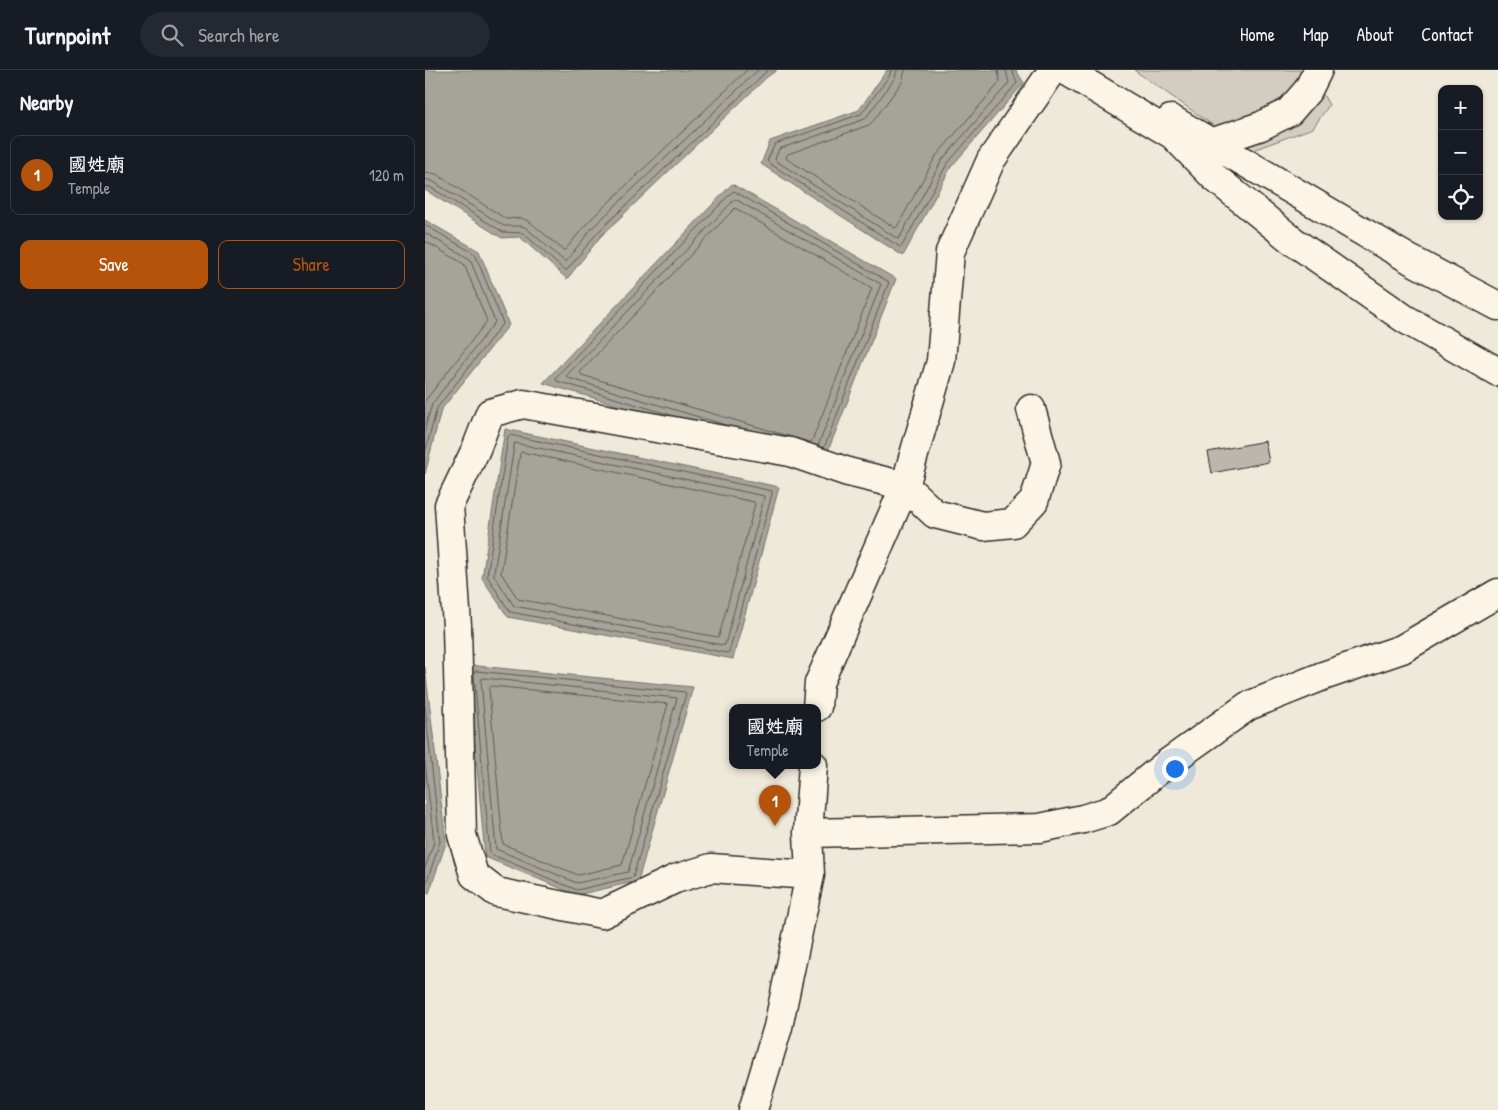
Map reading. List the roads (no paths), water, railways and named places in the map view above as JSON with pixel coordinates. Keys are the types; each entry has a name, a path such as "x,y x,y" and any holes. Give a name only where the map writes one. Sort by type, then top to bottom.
{"street":[{"path":"817,704 819,683 905,486 941,360 950,252 991,160 1053,70"},
{"path":"1065,70 1173,135 1214,177 1293,241 1405,318 1498,372"},
{"path":"1091,70 1211,143 1411,260 1498,306"},
{"path":"1211,143 1261,126 1289,112 1308,90 1318,70"},
{"path":"810,875 711,868 675,879 602,914 496,892 474,875 462,835 457,626 449,505 476,449 490,413 523,404 790,452 848,472 905,486 935,514 983,526 1013,523 1034,501 1046,463 1031,409"},
{"path":"808,833 1040,828 1083,820 1109,811 1165,764 1248,706 1323,676 1403,649 1498,593"},
{"path":"753,1110 778,1028 810,875 808,833 813,769"}],"water":[{"path":"425,70 777,70 767,77 601,236 567,279 520,237 502,238 425,190"},
{"path":"887,70 1016,70 1024,83 951,167 903,256 761,164 770,141 859,110"},
{"path":"732,184 896,279 822,466 543,383"},
{"path":"425,220 479,251 509,325 441,410 425,474"},
{"path":"505,429 779,487 733,659 508,617 482,578"},
{"path":"468,665 693,687 638,881 577,895 485,857"},
{"path":"425,667 446,843 429,893 425,894"}],"place":[{"name":"國姓廟","path":"775,826"}]}
